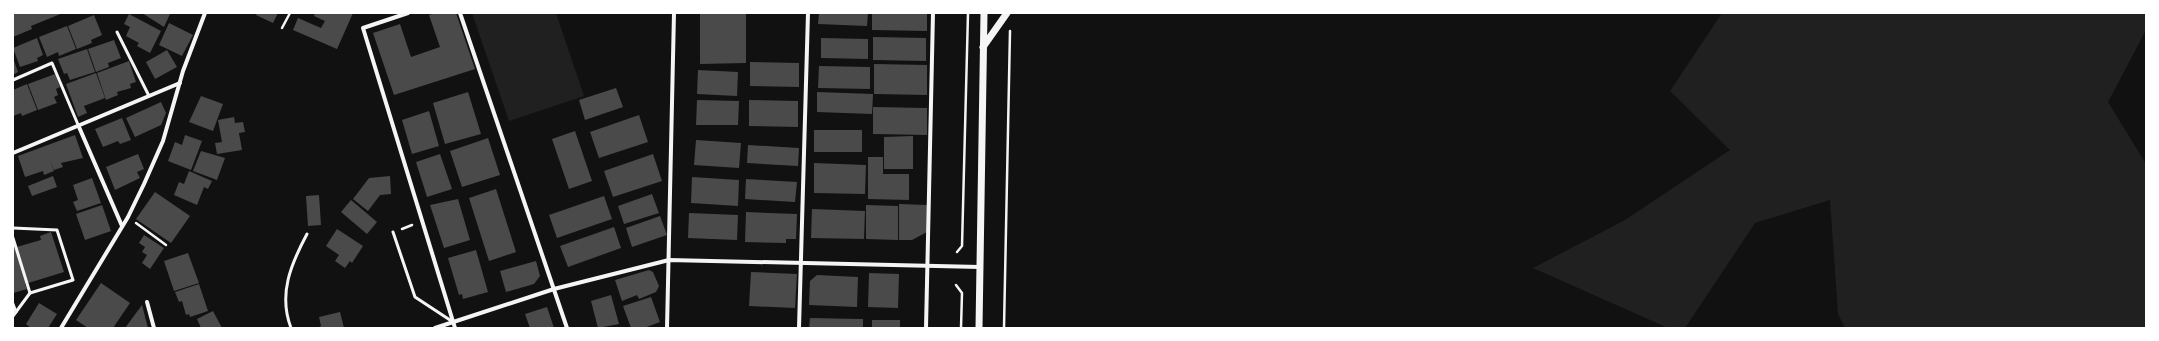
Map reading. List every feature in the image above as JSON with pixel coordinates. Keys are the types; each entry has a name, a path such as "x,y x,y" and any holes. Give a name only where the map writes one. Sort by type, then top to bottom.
{"street":[{"path":"61,328 128,216 144,184 163,141 180,83 205,13"},
{"path":"408,13 363,28 455,328"},
{"path":"460,13 567,328"},
{"path":"667,328 674,13"},
{"path":"799,328 808,13"},
{"path":"926,328 932,13"},
{"path":"979,328 984,13"},
{"path":"983,47 1007,13"},
{"path":"13,153 79,127 180,83"},
{"path":"79,127 122,226"},
{"path":"435,328 554,289 669,260 980,268"},
{"path":"147,302 154,328"}],"lane":[{"path":"117,32 149,96"},
{"path":"13,80 52,64 79,127"},
{"path":"13,228 57,230 73,280 30,293 13,316"},
{"path":"392,232 415,297 453,322"},
{"path":"291,328 286,306 287,279 295,257 307,234"},
{"path":"13,238 30,293"},
{"path":"13,304 16,312"}],"path":[{"path":"282,28 290,13"},
{"path":"957,252 962,246 968,13"},
{"path":"1004,328 1010,28"},
{"path":"128,216 166,245"},
{"path":"392,232 422,222"},
{"path":"956,285 962,293 961,328"}],"shaded area":[{"path":"472,13 556,13 584,96 509,121"},
{"path":"1722,13 2146,13 2146,30 2108,102 2146,164 2146,328 1845,328 1838,314 1830,200 1755,223 1685,328 1668,328 1533,268 1625,220 1730,150 1670,91"}],"building":[{"path":"13,13 63,13 31,26 32,29 13,37"},
{"path":"142,13 169,13 170,14 164,27"},
{"path":"257,13 278,13 273,23 256,15"},
{"path":"315,13 353,13 337,49 293,30 298,18 321,28 325,21 314,16"},
{"path":"435,13 456,13 475,69 394,95 373,33 400,24 411,57 440,47 429,15"},
{"path":"700,13 746,13 746,63 700,64"},
{"path":"819,13 868,13 867,26 818,24"},
{"path":"872,13 927,13 927,31 872,30"},
{"path":"129,14 161,31 150,53 137,46 139,43 126,36 130,27 124,24"},
{"path":"94,15 102,35 91,40 92,43 77,49 68,26"},
{"path":"169,23 193,35 182,56 159,45"},
{"path":"67,26 76,49 59,56 58,52 47,57 39,37"},
{"path":"873,37 926,38 926,61 873,60"},
{"path":"37,38 43,55 37,58 38,61 20,67 13,48"},
{"path":"821,38 868,39 868,59 821,58"},
{"path":"114,40 121,58 108,63 109,67 96,72 88,49"},
{"path":"87,49 95,72 70,80 67,73 64,74 58,59"},
{"path":"167,50 177,67 155,79 146,62"},
{"path":"13,58 18,72 13,75"},
{"path":"129,61 136,82 130,84 131,88 117,92 118,95 106,100 97,73"},
{"path":"750,62 799,63 799,87 750,86"},
{"path":"874,64 927,65 927,95 874,94"},
{"path":"819,66 870,67 870,89 818,88"},
{"path":"698,70 738,72 737,96 697,94"},
{"path":"96,73 105,98 84,106 87,113 78,117 66,84"},
{"path":"55,74 60,87 56,89 58,95 54,97 57,103 38,110 28,84"},
{"path":"27,84 37,110 22,116 21,113 13,116 13,90"},
{"path":"616,88 623,107 585,120 579,100"},
{"path":"468,92 481,134 445,144 433,103"},
{"path":"817,92 873,94 872,114 817,112"},
{"path":"201,96 223,104 213,131 189,122"},
{"path":"697,100 739,101 738,125 696,125"},
{"path":"749,100 798,101 798,127 749,126"},
{"path":"161,102 166,113 161,125 135,137 126,118"},
{"path":"873,107 927,108 927,135 873,134"},
{"path":"429,111 439,146 412,154 402,120"},
{"path":"639,115 648,142 599,158 590,132"},
{"path":"234,117 235,123 243,122 245,132 239,133 242,150 217,154 215,143 222,142 218,120"},
{"path":"122,118 131,140 120,144 118,141 103,147 95,129"},
{"path":"814,130 862,130 862,152 814,152"},
{"path":"575,131 592,181 569,189 552,139"},
{"path":"75,135 83,158 61,163 63,167 54,170 50,160 54,171 44,175 43,171 25,177 18,156"},
{"path":"185,135 202,141 191,170 168,161 175,142 182,145"},
{"path":"913,136 913,169 884,169 884,137"},
{"path":"488,138 500,175 462,187 450,151"},
{"path":"696,140 741,143 739,168 694,165"},
{"path":"748,145 799,148 798,166 747,163"},
{"path":"201,151 225,158 217,180 193,171"},
{"path":"138,154 144,169 137,172 140,178 115,190 106,167"},
{"path":"440,154 452,189 427,197 416,162"},
{"path":"653,154 662,181 613,197 604,171"},
{"path":"868,157 883,157 883,174 909,174 909,200 868,199"},
{"path":"814,163 866,165 865,194 814,193"},
{"path":"189,171 212,181 208,189 204,187 197,205 174,195 179,182 184,184"},
{"path":"53,176 57,187 32,196 28,186"},
{"path":"390,176 391,194 380,195 368,211 353,199 369,178"},
{"path":"692,177 739,180 738,206 691,203"},
{"path":"92,178 101,203 77,211 73,202 78,200 73,185"},
{"path":"746,179 797,182 795,202 745,199"},
{"path":"496,189 516,252 489,261 469,198"},
{"path":"155,192 190,216 171,243 136,219"},
{"path":"652,194 659,213 624,224 618,206"},
{"path":"319,195 321,225 308,226 306,196"},
{"path":"604,196 612,219 557,238 549,215"},
{"path":"458,199 470,240 444,248 430,205"},
{"path":"351,200 377,222 367,234 341,212"},
{"path":"899,204 927,205 927,232 912,240 899,240"},
{"path":"102,205 111,231 85,240 76,214"},
{"path":"866,205 898,206 898,240 866,239"},
{"path":"812,209 865,211 864,239 811,238"},
{"path":"746,212 797,214 796,239 786,239 786,243 745,242"},
{"path":"689,213 738,215 737,240 688,238"},
{"path":"660,216 667,235 632,247 626,228"},
{"path":"614,227 621,248 568,267 560,246"},
{"path":"337,229 363,246 352,263 350,261 345,268 335,261 339,255 326,246"},
{"path":"51,232 64,272 25,284 27,289 13,293 13,248 41,240 40,236"},
{"path":"144,235 164,248 150,269 142,263 147,255 142,252 145,247 139,243"},
{"path":"476,250 488,292 463,299 462,294 459,295 448,258"},
{"path":"188,253 199,283 174,291 164,261"},
{"path":"536,261 540,276 534,284 506,292 500,271"},
{"path":"649,270 653,272 659,286 656,292 639,299 637,295 622,301 615,280"},
{"path":"751,272 797,274 795,308 749,306"},
{"path":"869,273 899,274 898,308 868,307"},
{"path":"817,275 858,277 857,307 809,305 810,281"},
{"path":"101,283 130,303 113,328 88,328 76,320"},
{"path":"199,284 208,311 190,317 189,314 186,315 182,301 179,302 175,292"},
{"path":"611,295 619,324 598,328 591,301"},
{"path":"651,297 660,322 644,328 631,328 623,306"},
{"path":"39,303 57,314 48,328 31,328 26,324"},
{"path":"142,305 148,328 125,328"},
{"path":"547,307 554,328 530,328 525,314"},
{"path":"213,311 222,328 201,328 197,319"},
{"path":"340,312 344,328 318,328 321,326 319,317"},
{"path":"810,318 863,319 863,328 809,328"},
{"path":"872,320 900,320 900,328 872,328"}]}
